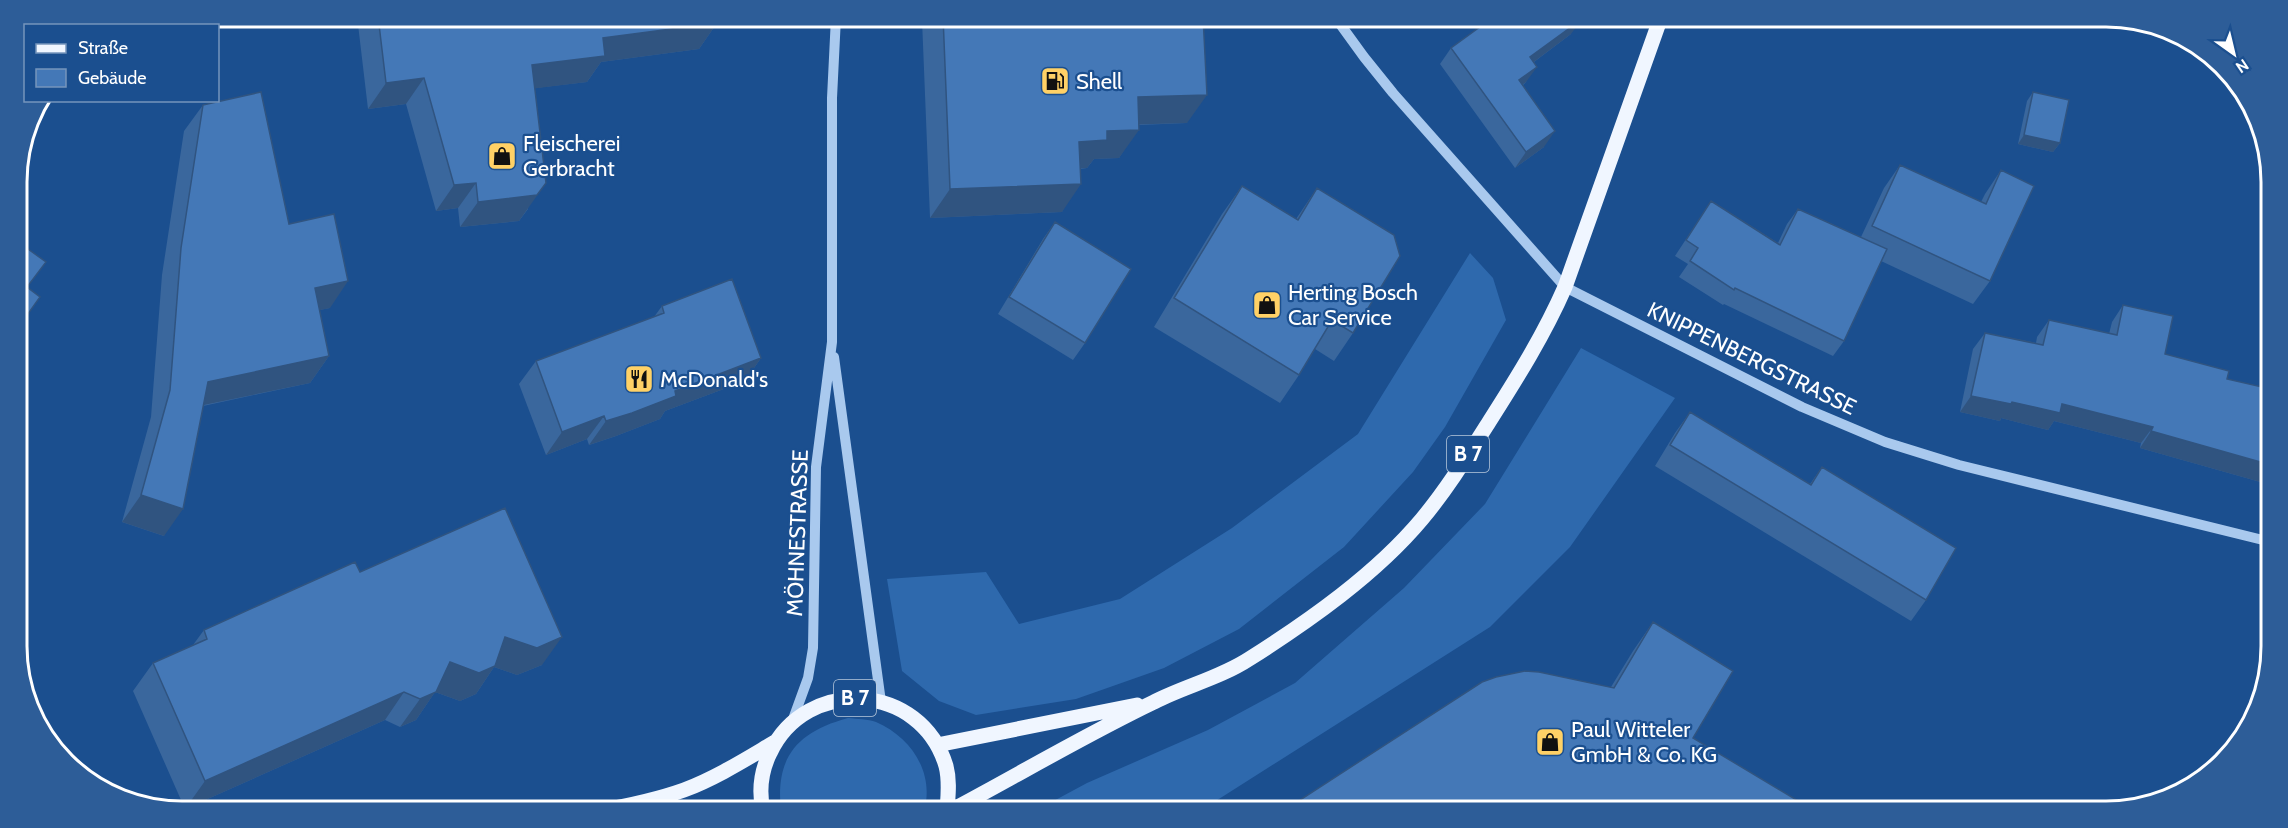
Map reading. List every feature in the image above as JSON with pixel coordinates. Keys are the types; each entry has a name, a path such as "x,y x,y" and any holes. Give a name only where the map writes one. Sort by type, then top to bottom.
{"main road":[{"name":"B 7","path":"968,801 1155,701 1247,660 1310,618 1365,574 1414,528 1458,470 1523,368 1551,319 1565,287 1658,27"},
{"name":"B 7","path":"763,801 762,781 766,761 775,742 792,722 812,708 834,700 857,698 881,702 903,711 922,726 937,745 946,766 949,801"},
{"name":"B 7","path":"937,745 1155,701"},
{"name":"B 7","path":"650,801 686,789 736,765 775,742"}],"street":[{"name":"MÖHNESTRASSE","path":"792,722 808,678 813,648 816,467 832,342 832,107 836,27"},
{"name":"KNIPPENBERGSTRASSE","path":"1343,27 1393,93 1565,287 1802,407 1885,442 1959,465 2261,540"},
{"name":"MÖHNESTRASSE","path":"832,342 881,702"}],"shaded area":[{"path":"1470,253 1493,278 1506,320 1445,427 1413,472 1344,547 1239,629 1164,668 1076,699 976,715 939,701 902,671 887,579 986,572 1019,624 1120,599 1232,528 1358,434"},
{"path":"1581,348 1675,398 1570,547 1490,627 1216,801 1054,801 1087,783 1208,730 1295,683 1404,588 1485,504"},
{"path":"848,718 866,720 876,722 900,737 917,758 923,770 926,801 780,801 782,776 793,750 803,739 830,724"}],"building":[{"path":"379,27 687,27 603,38 605,56 532,65 546,183 537,195 478,202 476,183 454,185 424,78 386,83"},
{"name":"Shell","path":"943,27 1204,27 1207,95 1138,97 1139,130 1107,131 1107,140 1079,142 1081,184 950,189"},
{"path":"1480,27 1571,27 1530,57 1537,67 1519,80 1555,131 1526,152 1451,48"},
{"path":"261,92 289,224 334,214 348,281 315,288 329,356 208,382 183,509 141,495 170,390 181,248 203,105"},
{"path":"2033,92 2069,100 2060,143 2024,135"},
{"path":"1900,165 1986,204 2001,170 2034,186 1990,281 1872,226"},
{"name":"Herting Bosch Car Service","path":"1242,186 1298,220 1317,188 1394,235 1400,256 1353,333 1332,320 1299,375 1174,298"},
{"path":"1711,201 1780,245 1798,209 1887,249 1844,341 1735,288 1734,290 1690,261 1698,248 1686,240"},
{"path":"1055,222 1131,269 1085,343 1009,297"},
{"path":"27,248 46,262 27,287"},
{"name":"McDonald's","path":"732,279 761,358 675,391 676,396 632,413 606,421 604,416 562,432 536,361 664,313 662,306"},
{"path":"27,287 40,297 27,315"},
{"path":"2123,305 2173,316 2165,354 2229,371 2227,379 2261,387 2261,462 2151,431 2153,427 2062,404 2060,413 1971,396 1985,333 2043,345 2049,320 2117,335"},
{"path":"1690,412 1811,485 1822,467 1956,548 1926,600 1670,445"},
{"path":"505,508 562,637 537,648 505,637 495,666 479,673 450,662 436,692 420,699 404,692 205,781 153,663 207,639 204,630 355,562 360,572"},
{"name":"Paul Witteler GmbH & Co. KG","path":"1653,622 1733,671 1693,738 1798,801 1298,801 1482,682 1525,671 1614,688"}],"place":[{"name":"Shell","path":"1055,81"},
{"name":"Fleischerei Gerbracht","path":"502,156"},
{"name":"Herting Bosch Car Service","path":"1267,305"},
{"name":"McDonald's","path":"639,379"},
{"name":"Paul Witteler GmbH & Co. KG","path":"1550,742"}]}
